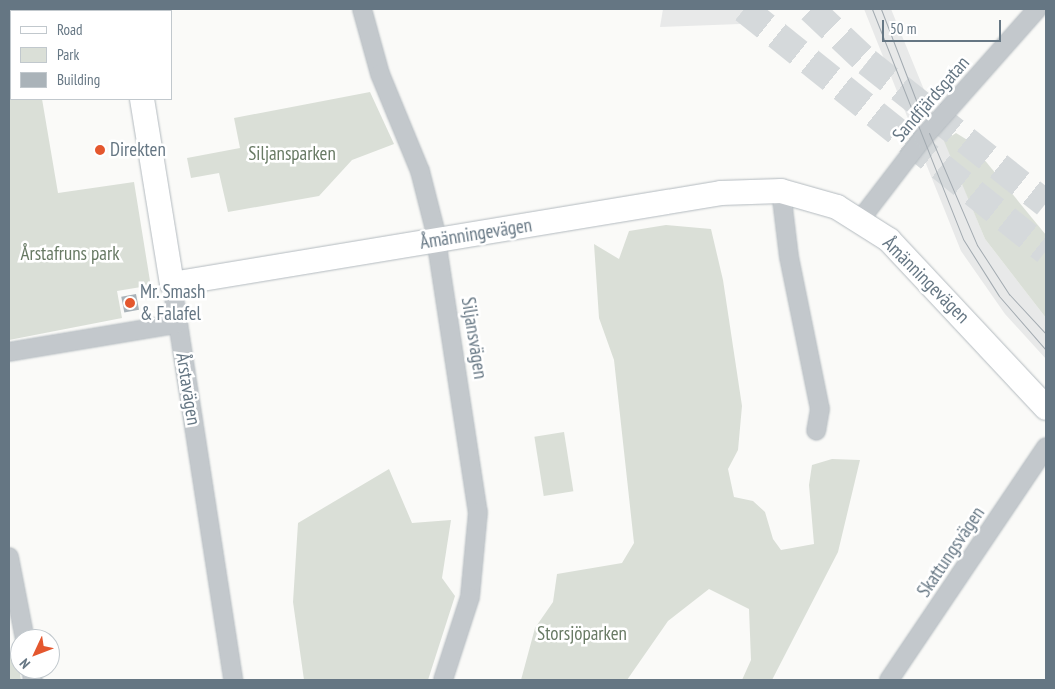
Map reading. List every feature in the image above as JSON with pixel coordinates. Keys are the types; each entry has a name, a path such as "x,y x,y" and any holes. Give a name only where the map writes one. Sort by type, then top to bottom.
{"street":[{"name":"Siljansvägen","path":"363,9 380,74 420,171 437,241 478,512 470,597 443,680"},
{"name":"Sandfjärdsgatan","path":"860,220 891,177 1037,9"},
{"name":"Årstavägen","path":"142,100 233,680"},
{"name":"Åmänningevägen","path":"172,284 721,193 781,190 816,198 860,220 906,256 1046,408"},
{"path":"781,190 785,238 820,409 816,431"},
{"path":"9,352 177,324"},
{"name":"Skattungsvägen","path":"889,680 1046,447"},
{"path":"9,557 22,629"}],"shaded area":[{"path":"663,9 758,9 740,24 660,27"},
{"path":"864,9 891,9 985,239 1046,318 1046,359 1005,314 961,251"}],"green space":[{"name":"Årstafruns park","path":"9,9 18,10 10,10 10,100 42,100 58,193 134,182 150,281 147,286 117,291 122,318 9,340"},
{"name":"Siljansparken","path":"370,92 394,144 352,160 319,196 228,212 219,173 191,178 187,158 240,148 234,118"},
{"path":"956,133 969,141 1046,235 1046,318 985,239 944,141"},
{"name":"Storsjöparken","path":"666,225 711,229 723,280 742,406 738,450 728,469 734,497 753,501 765,512 773,539 781,550 814,544 809,485 812,465 832,459 860,460 838,552 772,680 742,680 751,660 749,609 709,589 668,621 627,680 521,680 535,628 553,602 557,574 622,563 634,543 614,360 599,318 594,244 619,259 629,231"},
{"path":"564,432 573,491 544,496 534,437"},
{"path":"389,469 412,523 451,520 442,578 455,596 428,680 304,680 293,602 298,523"},
{"path":"9,654 10,679 21,680 9,680"}],"building":[{"name":"Mr. Smash & Falafel","path":"136,294 139,310 124,313 121,297"}],"tunnel":[{"path":"744,9 1046,251"},
{"path":"811,9 867,62 1046,204"}],"tram line":[{"path":"872,9 963,239 999,296 1046,350"},
{"path":"881,9 919,108"},
{"path":"929,133 977,245 1009,294 1046,334"}],"place":[{"name":"Direkten","path":"100,150"},
{"name":"Mr. Smash & Falafel","path":"130,303"}]}
